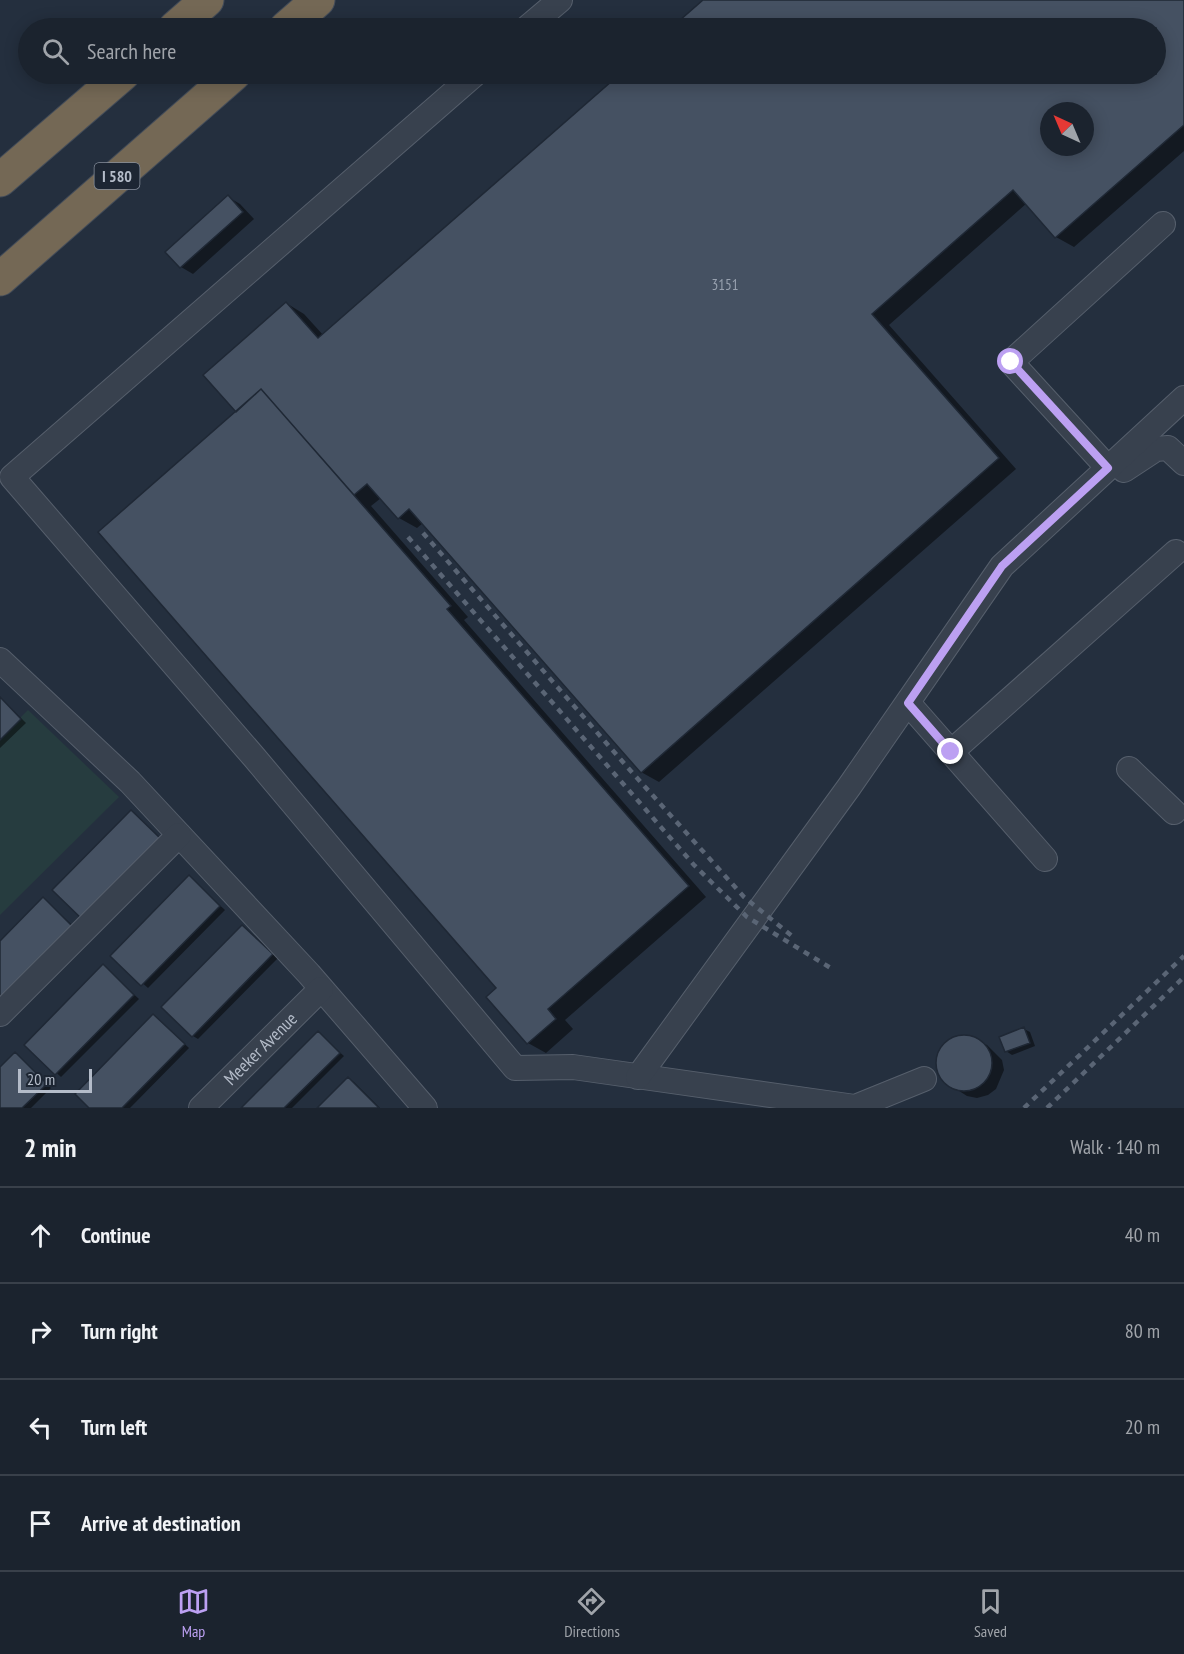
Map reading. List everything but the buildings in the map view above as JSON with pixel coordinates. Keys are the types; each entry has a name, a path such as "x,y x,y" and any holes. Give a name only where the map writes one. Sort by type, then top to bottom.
{"highway":[{"path":"186,18 207,0"},
{"path":"297,18 318,0"},
{"path":"0,180 111,84"},
{"name":"I 580","path":"0,279 223,84"}],"street":[{"path":"539,18 560,0"},
{"path":"464,84 12,477 254,757 515,1068 573,1067 855,1107 924,1079"},
{"path":"1108,468 1011,362 1162,224"},
{"path":"638,1077 908,703 1002,566 1184,398"},
{"path":"1002,566 1148,453 1156,449 1168,448 1184,463"},
{"path":"951,752 1176,552"},
{"path":"0,660 130,782 321,989 425,1108"},
{"path":"908,703 1045,859"},
{"path":"1129,769 1174,812"},
{"path":"0,1014 179,835"},
{"name":"Meeker Avenue","path":"201,1108 321,989"}],"green space":[{"path":"28,710 119,797 0,915 0,738"}],"railway":[{"path":"423,533 744,897 792,936"},
{"path":"408,537 694,865 747,917 834,970"},
{"path":"1024,1108 1184,956"},
{"path":"1047,1108 1184,977"}],"route":[{"path":"951,752 908,703 1002,566 1108,468 1011,362"}]}
